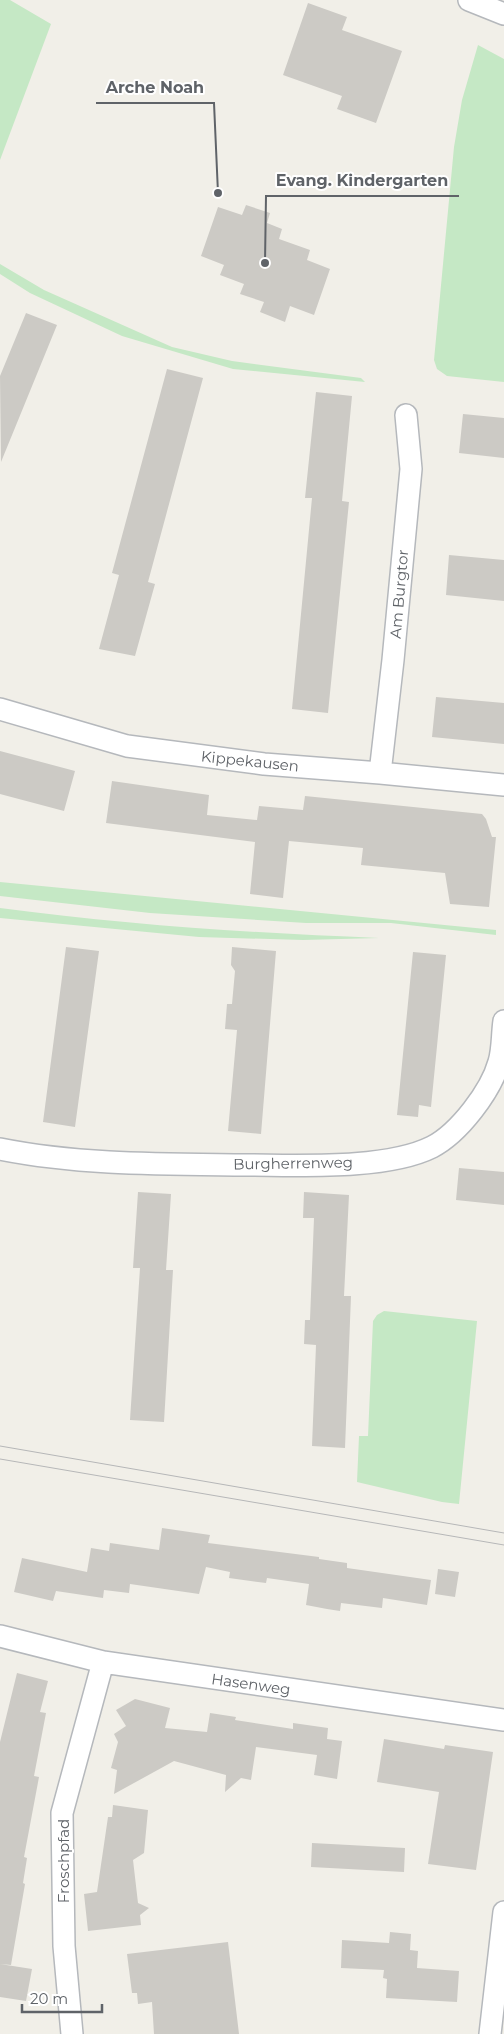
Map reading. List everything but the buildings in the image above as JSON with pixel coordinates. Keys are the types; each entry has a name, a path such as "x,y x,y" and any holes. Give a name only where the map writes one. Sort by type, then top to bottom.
{"street":[{"path":"469,0 504,14"},
{"name":"Am Burgtor","path":"380,773 411,469 406,415"},
{"name":"Kippekausen","path":"0,709 127,746 264,764 504,785"},
{"name":"Burgherrenweg","path":"0,1149 80,1160 192,1164 327,1164 371,1162 409,1156 434,1146 455,1130 479,1103 499,1062 504,1021"},
{"name":"Hasenweg","path":"0,1636 103,1662 504,1720"},
{"name":"Froschpfad","path":"72,2034 64,1946 62,1813 103,1662"},
{"path":"490,2034 504,1912"}],"green space":[{"path":"0,0 10,0 51,24 0,160"},
{"path":"478,45 504,59 504,382 447,376 437,369 434,360 454,147 462,100"},
{"path":"0,264 44,290 172,347 232,361 361,378 365,382 233,369 122,336 30,293 0,274"},
{"path":"0,882 496,930 496,935 391,923 306,923 150,913 0,896"},
{"path":"0,908 190,928 379,938 303,940 199,937 0,918"},
{"path":"384,1311 477,1321 459,1504 442,1502 357,1482 359,1436 368,1436 373,1321 377,1315"}],"tram line":[{"path":"0,1446 504,1533"},
{"path":"0,1459 504,1545"}],"place":[{"name":"Arche Noah","path":"218,193"},
{"name":"Evang. Kindergarten","path":"265,263"}]}
